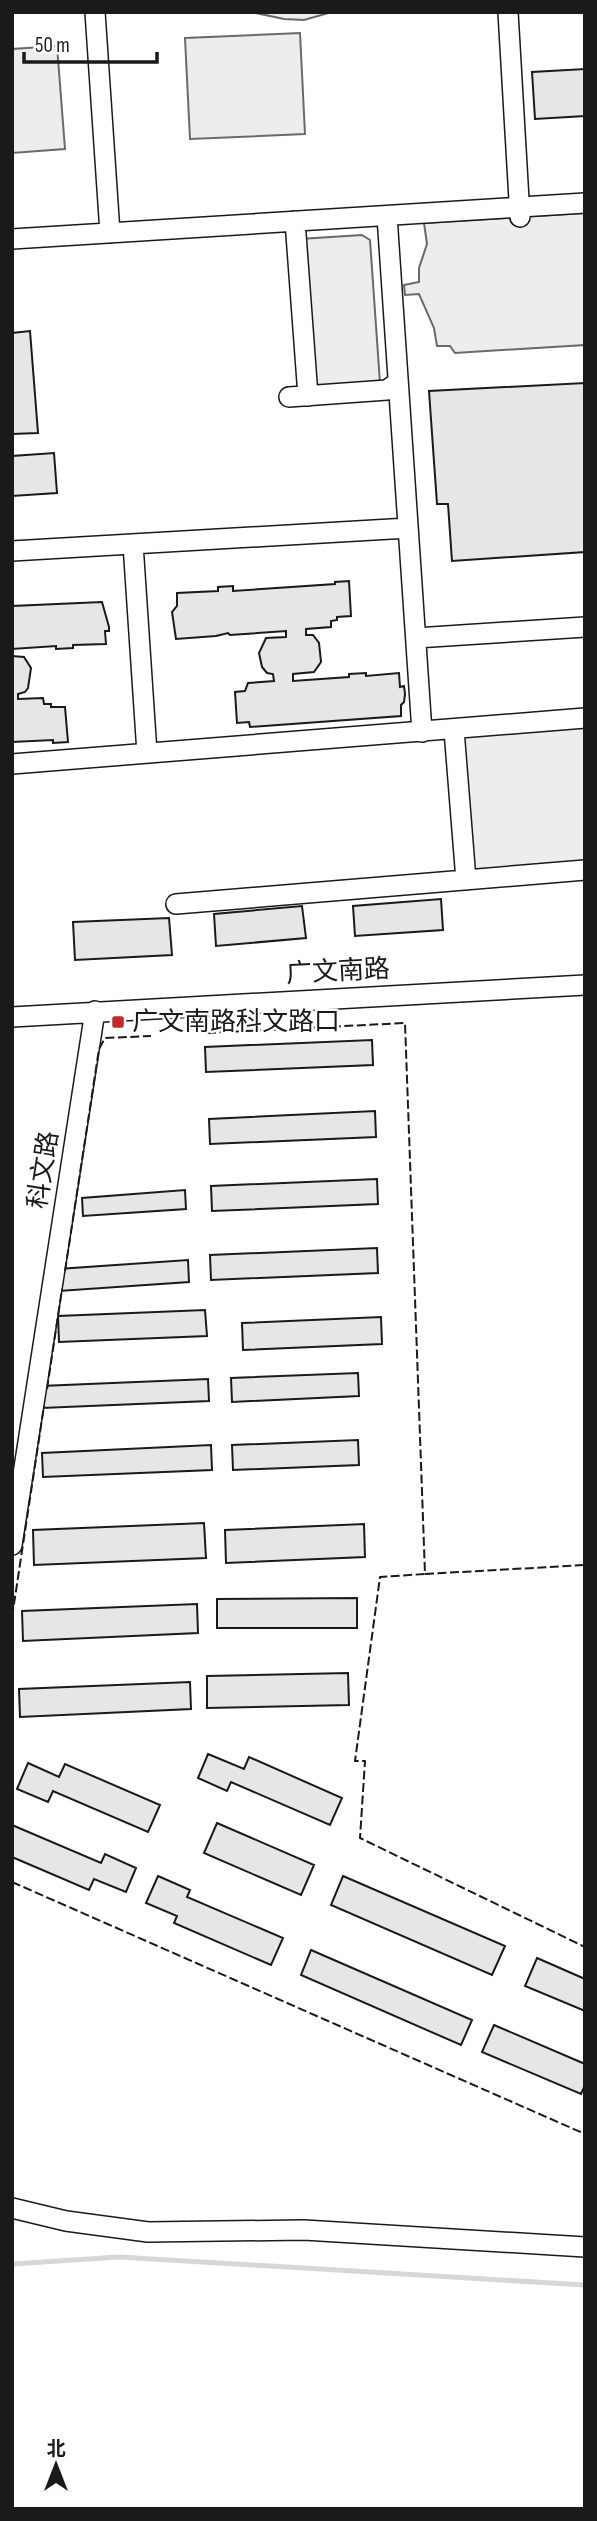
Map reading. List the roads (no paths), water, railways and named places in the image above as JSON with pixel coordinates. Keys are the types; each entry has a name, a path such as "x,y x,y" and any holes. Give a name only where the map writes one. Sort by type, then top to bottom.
{"street":[{"path":"95,12 110,233"},
{"path":"508,12 520,212"},
{"path":"12,239 387,216 520,212 585,203"},
{"path":"387,216 422,732"},
{"path":"295,221 299,397 387,390 397,386 398,382"},
{"path":"12,551 408,528"},
{"path":"133,544 147,753"},
{"path":"416,638 585,627"},
{"path":"12,764 585,718"},
{"path":"454,730 466,880"},
{"path":"176,904 585,870"},
{"name":"广文南路","path":"12,1017 585,985"},
{"name":"科文路","path":"12,1545 95,1012"},
{"path":"12,2208 66,2221 148,2232 304,2230 585,2246"}],"waterway":[{"path":"12,2264 119,2257 585,2285"}],"place":[{"name":"广文南路科文路口","path":"118,1022"}]}
